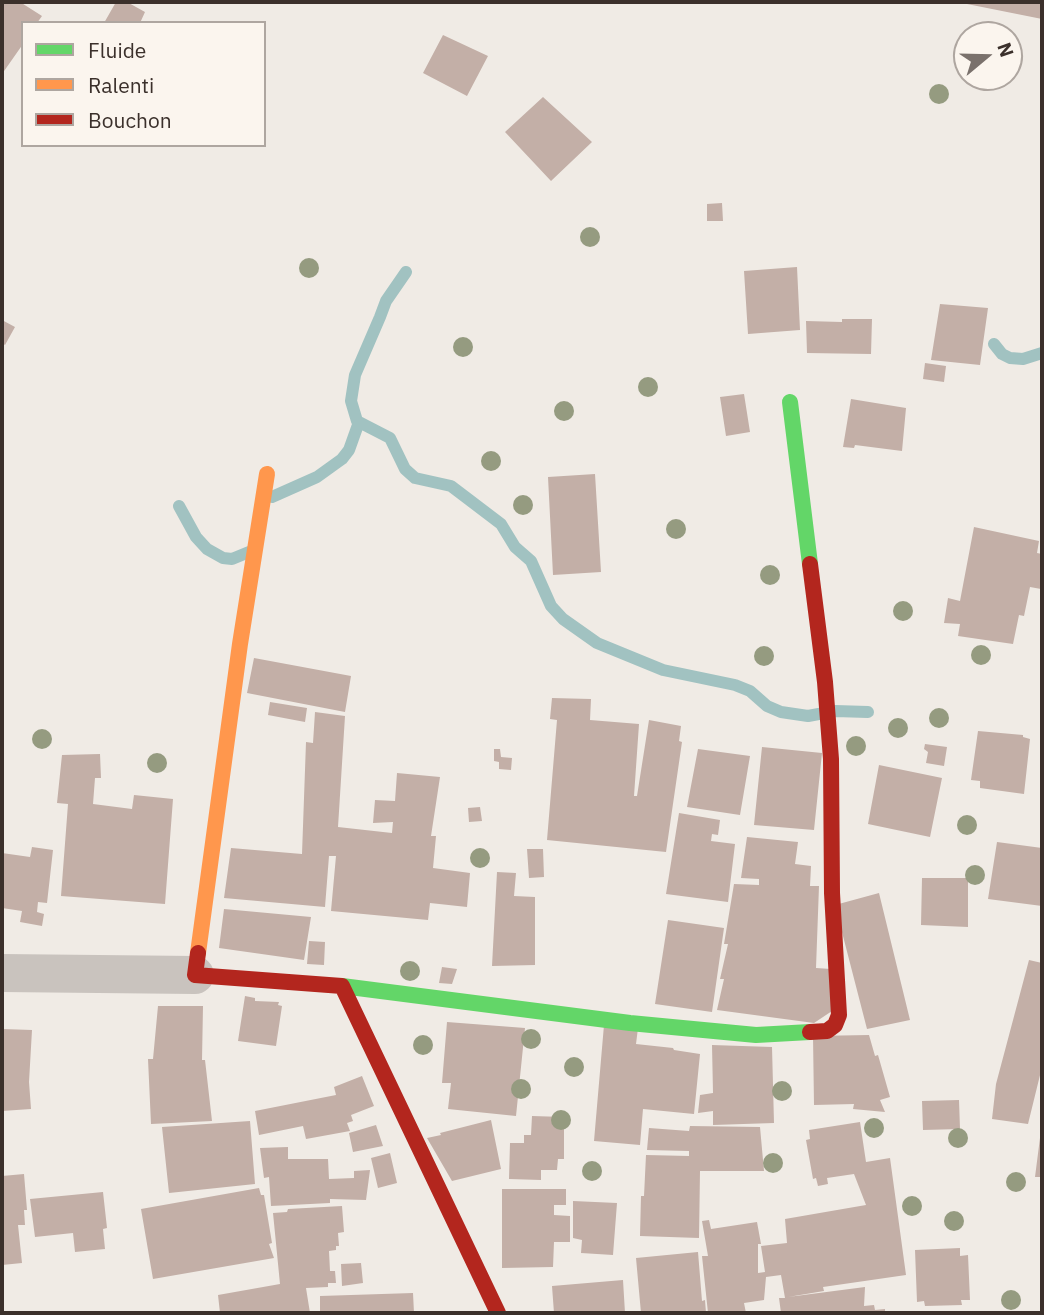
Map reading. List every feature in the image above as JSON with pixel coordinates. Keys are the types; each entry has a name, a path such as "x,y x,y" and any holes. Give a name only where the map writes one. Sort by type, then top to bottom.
{"street":[{"path":"2,973 195,975 342,986 630,1023 756,1035 827,1031 835,1026 839,1015 832,893 831,760 825,682 790,402"},
{"path":"195,975 240,644 267,474"},
{"path":"342,986 498,1313"}],"building":[{"path":"2,2 20,2 42,16 38,21 21,21 21,47 2,74"},
{"path":"116,2 127,2 145,12 141,21 105,21"},
{"path":"1042,2 1042,19 962,3"},
{"path":"443,35 488,56 467,96 423,73"},
{"path":"543,97 592,142 551,181 505,132"},
{"path":"722,203 723,221 707,221 707,204"},
{"path":"797,267 800,330 748,334 744,271"},
{"path":"940,304 988,308 980,365 931,360"},
{"path":"842,319 872,319 871,354 807,353 806,321 842,322"},
{"path":"2,320 15,327 5,345 2,343"},
{"path":"925,363 946,366 944,382 923,379"},
{"path":"744,394 750,432 726,436 720,397"},
{"path":"851,399 906,408 902,451 855,445 854,448 843,447"},
{"path":"595,474 601,572 553,575 548,477"},
{"path":"974,527 1039,541 1037,553 1042,554 1041,589 1030,587 1024,616 1019,615 1013,644 958,636 960,624 944,623 948,598 960,601"},
{"path":"254,658 351,676 345,712 247,693"},
{"path":"552,698 591,699 590,720 639,724 634,796 637,796 649,720 681,726 679,741 682,742 666,852 547,840 557,720 550,719"},
{"path":"270,702 307,708 305,722 268,715"},
{"path":"315,712 345,716 338,827 392,833 393,822 373,823 375,800 395,801 397,773 440,777 431,836 436,836 433,868 470,873 467,907 430,903 428,920 331,911 336,856 329,856 325,907 224,898 231,848 302,854 306,742 313,743"},
{"path":"978,731 1023,735 1030,739 1024,794 980,788 980,781 971,780"},
{"path":"925,744 947,747 944,766 926,763 928,752 924,749"},
{"path":"762,747 822,753 814,830 754,825"},
{"path":"494,749 500,749 501,757 512,758 511,770 499,769 499,762 494,761"},
{"path":"698,749 750,756 740,815 687,807"},
{"path":"100,754 101,778 95,778 93,804 132,809 134,795 173,799 165,904 61,896 68,804 57,803 62,755"},
{"path":"879,765 942,778 930,837 868,824"},
{"path":"480,807 482,821 469,822 468,808"},
{"path":"679,813 720,820 718,835 712,834 711,841 735,844 728,902 666,894"},
{"path":"747,837 798,842 795,864 811,866 810,886 819,886 816,968 831,969 832,1011 814,1023 717,1010 724,979 720,979 728,944 724,944 734,884 759,885 759,879 741,878"},
{"path":"997,842 1042,848 1042,906 988,899"},
{"path":"32,847 53,850 47,903 38,902 37,912 44,914 42,926 20,922 22,911 2,908 2,853 30,857"},
{"path":"527,849 543,849 544,877 529,878"},
{"path":"497,872 516,873 514,896 535,897 535,965 492,966"},
{"path":"922,878 968,878 968,927 921,925"},
{"path":"879,893 910,1020 867,1029 835,905"},
{"path":"224,909 311,917 304,960 219,948"},
{"path":"668,920 724,928 712,1012 655,1004"},
{"path":"309,941 325,942 324,965 307,964"},
{"path":"1029,960 1042,963 1042,1067 1028,1124 992,1119 996,1084"},
{"path":"442,967 457,969 452,984 439,983"},
{"path":"245,996 255,998 255,1001 279,1002 278,1005 282,1006 276,1046 238,1041"},
{"path":"158,1006 203,1006 202,1060 205,1060 212,1121 151,1124 148,1059 153,1059"},
{"path":"447,1022 525,1028 516,1116 448,1109 451,1083 442,1083"},
{"path":"604,1025 638,1028 636,1044 700,1054 694,1114 643,1109 640,1145 594,1141"},
{"path":"2,1029 32,1030 29,1082 31,1109 2,1111"},
{"path":"869,1035 875,1056 878,1055 890,1097 880,1100 885,1112 853,1109 854,1104 814,1105 813,1036"},
{"path":"712,1045 772,1047 774,1123 713,1125 713,1111 698,1113 700,1095 713,1093"},
{"path":"362,1076 374,1106 351,1115 353,1121 347,1123 350,1131 306,1139 303,1126 259,1135 255,1111 336,1095 334,1087"},
{"path":"959,1100 960,1129 923,1130 922,1101"},
{"path":"532,1116 564,1117 564,1159 558,1159 557,1170 541,1170 541,1180 509,1179 510,1143 524,1143 524,1135 531,1135"},
{"path":"491,1120 501,1169 452,1181 427,1138"},
{"path":"250,1121 255,1184 169,1193 162,1127"},
{"path":"860,1122 866,1162 890,1158 906,1275 823,1287 824,1291 788,1297 865,1287 864,1306 874,1305 875,1310 885,1309 885,1313 781,1313 779,1298 785,1298 781,1275 766,1277 764,1300 744,1303 746,1313 708,1313 702,1256 708,1256 702,1221 709,1220 711,1229 757,1222 761,1244 758,1244 758,1273 765,1272 761,1246 787,1243 785,1219 866,1205 854,1174 827,1178 828,1184 818,1186 816,1178 813,1179 806,1140 810,1139 809,1130"},
{"path":"376,1125 383,1146 353,1152 349,1133"},
{"path":"690,1126 760,1127 764,1171 700,1171 699,1238 640,1236 646,1155 689,1156 689,1151 647,1150 649,1128 689,1131"},
{"path":"1041,1130 1042,1177 1035,1177"},
{"path":"288,1147 288,1159 328,1159 329,1179 354,1178 354,1171 370,1170 366,1200 330,1199 330,1203 271,1206 269,1177 264,1178 260,1148"},
{"path":"390,1153 397,1183 378,1188 371,1158"},
{"path":"24,1174 27,1210 24,1210 25,1225 18,1225 22,1263 2,1265 2,1176"},
{"path":"259,1188 261,1195 264,1195 272,1243 269,1244 274,1258 153,1279 141,1209"},
{"path":"502,1189 566,1189 566,1205 554,1205 554,1215 570,1216 570,1242 554,1242 553,1267 502,1268"},
{"path":"103,1192 107,1228 103,1229 105,1249 75,1252 73,1233 35,1237 30,1199"},
{"path":"573,1201 617,1203 613,1255 581,1253 582,1240 573,1238"},
{"path":"342,1206 344,1232 338,1233 339,1246 336,1246 336,1250 329,1251 330,1271 335,1271 336,1283 328,1283 328,1287 306,1288 310,1313 220,1313 218,1295 280,1284 273,1213 287,1212 288,1209"},
{"path":"960,1248 960,1256 968,1255 970,1300 961,1300 962,1305 925,1306 924,1301 917,1302 915,1250"},
{"path":"698,1252 702,1301 705,1300 706,1313 641,1313 636,1258"},
{"path":"361,1263 363,1283 342,1286 341,1264"},
{"path":"623,1280 625,1313 554,1313 552,1286"},
{"path":"413,1293 414,1313 320,1313 320,1296"}],"waterway":[{"path":"406,272 386,301 355,375 351,401 357,421 390,438 405,469 415,478 451,486 501,524 515,547 531,561 551,606 563,619 597,643 663,670 735,685 750,691 767,706 781,712 808,716 835,711 868,712"},
{"path":"994,344 1002,354 1010,358 1023,359 1042,353"},
{"path":"272,497 317,477 342,459 349,450 359,422"},
{"path":"179,506 196,537 207,549 223,558 232,559 249,552"}],"traffic: fast":[{"path":"790,402 810,564"},
{"path":"342,986 630,1023 756,1035 810,1032"}],"traffic: slow":[{"path":"198,953 240,644 267,474"}],"traffic: jam":[{"path":"810,564 825,682 831,759 832,893 839,1015 835,1025 827,1031 810,1032"},
{"path":"198,953 195,975 342,986 498,1313"}]}
